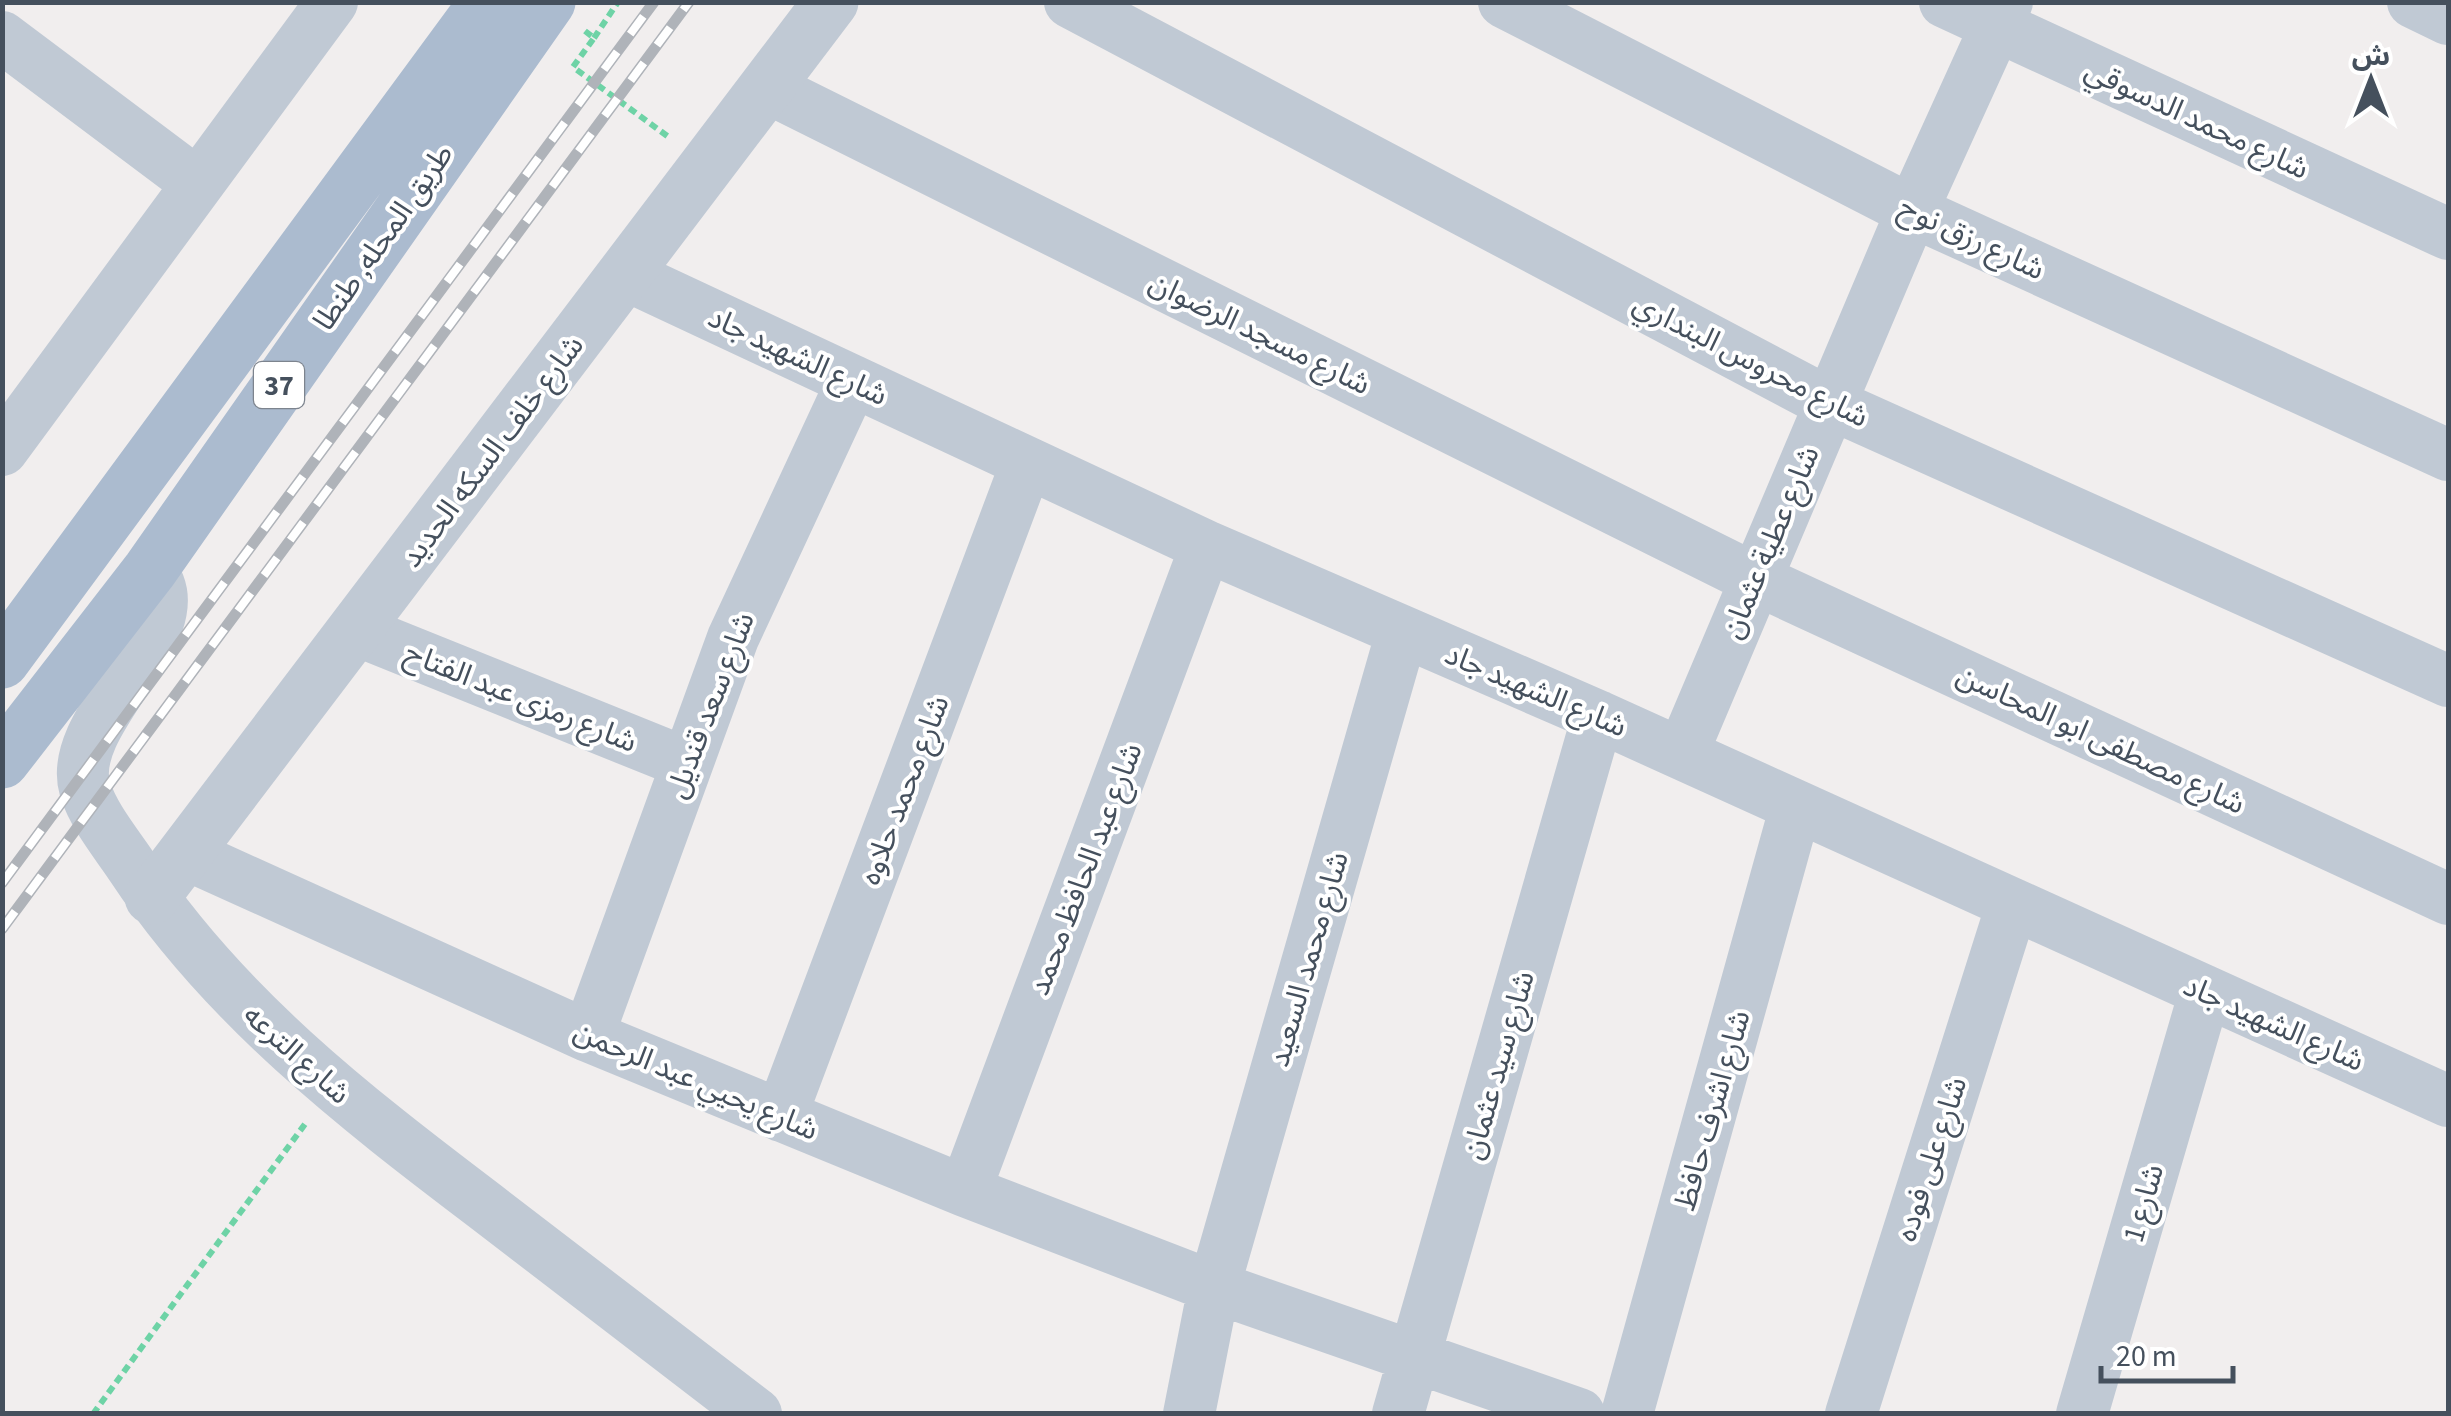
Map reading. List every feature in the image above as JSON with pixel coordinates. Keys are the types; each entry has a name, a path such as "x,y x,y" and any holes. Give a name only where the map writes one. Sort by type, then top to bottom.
{"main road":[{"name":"طريق المحله, طنطا","path":"5,653 487,2"},
{"name":"طريق المحله, طنطا","path":"2,761 150,570 563,14"}],"street":[{"path":"2,450 332,2"},
{"name":"شارع خلف السكه الحديد","path":"152,897 831,2"},
{"name":"شارع محروس البنداري","path":"1070,2 1828,403 2448,680"},
{"name":"شارع رزق نوح","path":"1504,2 1912,211 2448,455"},
{"name":"شارع محمد الدسوقي","path":"1946,2 2001,15 2448,234"},
{"path":"2412,2 2448,19"},
{"name":"شارع عطية عثمان","path":"1682,754 1828,403 2001,15"},
{"path":"2,38 198,184"},
{"name":"شارع مسجد الرضوان","path":"768,88 1753,578"},
{"name":"شارع الشهيد جاد","path":"626,275 1026,465 1598,716 2448,1101"},
{"name":"شارع سعد قنديل","path":"588,1036 733,638 852,382"},
{"name":"شارع محمد حلاوه","path":"782,1116 1026,465"},
{"name":"شارع عبد الحافظ محمد","path":"965,1191 1206,546"},
{"name":"شارع الترعه","path":"150,570 161,588 160,616 90,739 83,774 97,814 152,897 227,989 331,1088 756,1414"},
{"name":"شارع مصطفى ابو المحاسن","path":"1753,578 2448,899"},
{"name":"شارع رمزى عبد الفتاح","path":"356,630 686,763"},
{"name":"شارع محمد السعيد","path":"1188,1414 1214,1287 1402,632"},
{"name":"شارع سيد عثمان","path":"1398,1414 1598,716"},
{"name":"شارع اشرف حافظ","path":"1627,1414 1796,806"},
{"name":"شارع يحيي عبد الرحمن","path":"186,854 588,1036 965,1191 1214,1287 1579,1414"},
{"name":"شارع على فوده","path":"1850,1414 2012,905"},
{"name":"شارع 1","path":"2082,1414 2205,992"}],"path":[{"path":"618,2 573,67 672,140"},
{"path":"563,14 594,38"},
{"path":"93,1414 331,1088"}],"railway":[{"path":"2,883 654,2"},
{"path":"2,929 689,2"}]}
